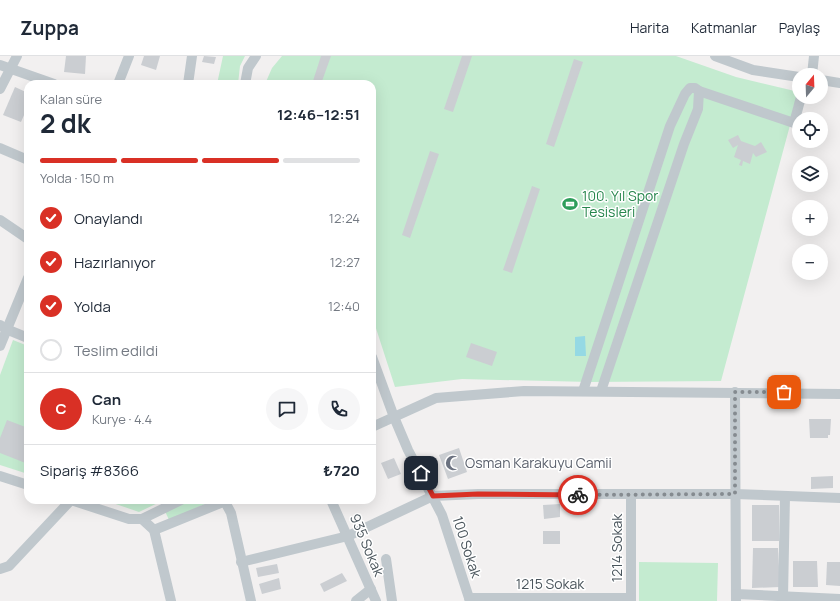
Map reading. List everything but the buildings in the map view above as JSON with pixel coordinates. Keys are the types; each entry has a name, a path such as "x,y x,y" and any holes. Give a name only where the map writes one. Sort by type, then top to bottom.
{"street":[{"path":"0,89 17,56"},
{"path":"120,80 129,56"},
{"path":"189,80 192,56"},
{"path":"246,80 248,68 256,56"},
{"path":"715,56 753,70 792,76"},
{"path":"813,68 814,56"},
{"path":"0,65 43,80"},
{"path":"828,81 840,83"},
{"path":"583,391 670,126 685,94 690,88 695,88 699,91 794,123 799,104"},
{"path":"601,391 684,144 698,109 699,91"},
{"path":"0,148 24,158"},
{"path":"0,220 24,236"},
{"path":"0,346 3,327 24,286"},
{"path":"3,327 24,336"},
{"name":"100 Sokak","path":"376,368 408,450 442,515 470,600"},
{"path":"376,425 436,398 524,391 840,394"},
{"path":"735,392 736,598 783,597 840,599"},
{"path":"0,476 24,485"},
{"path":"241,562 348,536 433,496 478,494 735,494 840,498"},
{"name":"1214 Sokak","path":"631,495 631,600"},
{"path":"783,597 784,496"},
{"path":"4,567 67,504"},
{"path":"83,504 129,519 142,519 173,504"},
{"path":"154,530 219,504"},
{"path":"227,504 231,513 251,601"},
{"name":"935 Sokak","path":"333,504 376,601"},
{"path":"142,519 154,530 171,601"},
{"path":"386,559 392,601"},
{"path":"356,601 371,589"},
{"name":"1215 Sokak","path":"470,600 631,600"}],"green space":[{"path":"223,56 245,56 240,66 238,80 218,80"},
{"name":"100. Yıl Spor Tesisleri","path":"282,56 676,56 736,77 792,90 792,104 796,104 794,112 792,112 792,118 721,381 590,382 462,379 395,387 376,328 376,80 267,80 272,68"},
{"path":"13,340 24,344 24,473 0,465 0,375"},
{"path":"116,504 156,504 139,512"},
{"path":"182,504 205,504 169,520 165,511"},
{"path":"639,562 718,563 717,601 639,601"}],"water":[{"path":"585,336 586,356 575,356 575,337"}],"way so far":[{"path":"578,495 735,494 735,392 784,392"}],"place":[{"name":"100. Yıl Spor Tesisleri","path":"570,204"},
{"name":"Osman Karakuyu Camii","path":"453,463"}],"route":[{"path":"421,473 433,496 478,494 578,495"}]}
